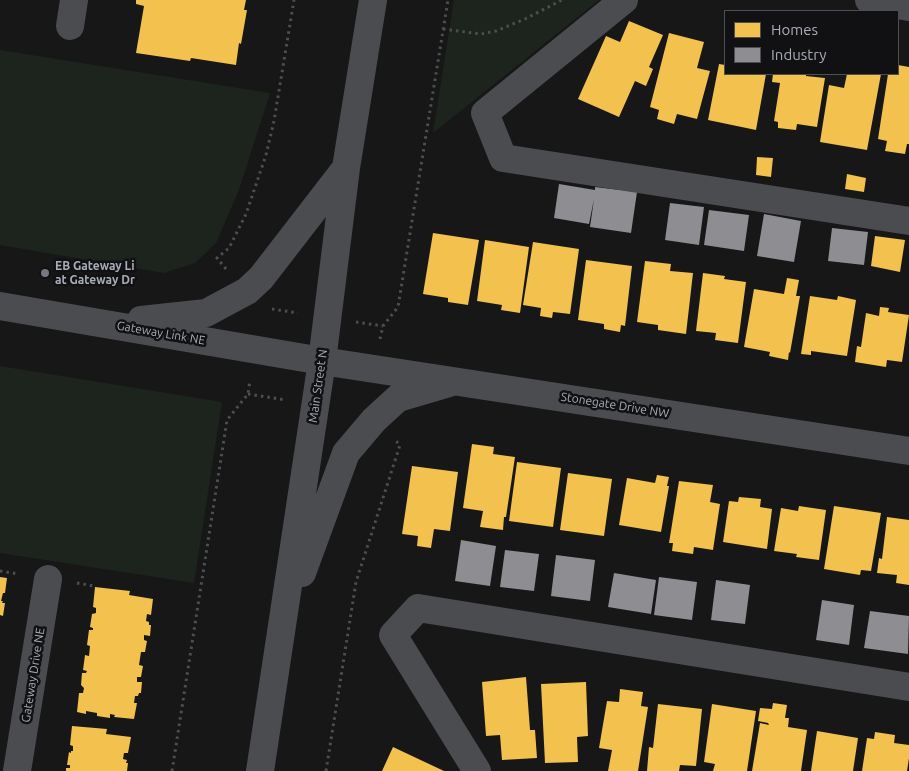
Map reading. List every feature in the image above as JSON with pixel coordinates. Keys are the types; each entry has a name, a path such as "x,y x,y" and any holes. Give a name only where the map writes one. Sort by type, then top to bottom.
{"street":[{"name":"Main Street N","path":"260,771 322,361 346,168 373,0"},
{"path":"624,0 485,113 503,158 909,221"},
{"path":"869,0 909,7"},
{"path":"108,323 206,313 247,291 261,278 346,168"},
{"name":"Gateway Link NE","path":"0,306 322,361"},
{"name":"Stonegate Drive NW","path":"322,361 909,451"},
{"path":"281,629 346,453 374,420 398,398 456,381"},
{"name":"Gateway Drive NE","path":"17,771 48,579"},
{"path":"477,771 392,635 418,608 909,687"}],"path":[{"path":"217,258 229,248 246,214 266,154 274,122 294,0"},
{"path":"383,326 398,306 448,0"},
{"path":"443,29 481,34 496,31 562,0"},
{"path":"172,771 227,420 248,394"},
{"path":"326,771 356,582 400,445"}],"shaded area":[{"path":"454,0 599,0 433,133"},
{"path":"0,50 270,93 239,190 216,243 195,263 164,273 0,245"},
{"path":"0,366 222,402 194,583 0,553"}],"building: Homes":[{"path":"136,0 246,0 244,10 247,10 236,65 191,58 190,61 136,53 144,6 136,4"},
{"path":"629,21 663,35 649,67 653,69 646,86 635,81 619,117 578,99 606,36 620,42"},
{"path":"669,33 704,42 697,68 710,71 697,119 677,114 674,124 657,119 659,110 650,107"},
{"path":"719,64 724,65 724,75 766,75 756,130 708,120"},
{"path":"899,65 909,67 909,144 907,144 905,154 885,151 887,141 878,139 888,75 899,75"},
{"path":"773,75 806,75 825,78 817,127 797,124 796,130 778,128 778,122 774,121 780,83 772,82"},
{"path":"847,75 881,75 867,150 820,142 829,85 844,88"},
{"path":"757,157 773,158 771,177 756,175"},
{"path":"847,174 866,178 864,192 845,189"},
{"path":"433,233 479,240 468,305 448,302 448,298 423,294"},
{"path":"875,236 905,240 900,272 871,266"},
{"path":"485,240 529,247 520,313 501,310 502,305 477,301"},
{"path":"533,242 579,249 570,314 553,312 552,318 540,316 541,308 523,305"},
{"path":"586,260 632,266 625,326 621,325 620,332 604,329 604,324 578,320"},
{"path":"645,261 671,264 670,271 693,273 686,334 658,330 658,325 637,322"},
{"path":"703,273 725,276 724,279 746,282 738,343 715,340 716,333 696,331"},
{"path":"787,278 799,280 796,296 800,296 788,360 769,356 770,352 744,347 754,289 784,294"},
{"path":"810,296 837,300 838,296 856,300 847,356 811,351 811,355 801,354"},
{"path":"880,307 889,308 888,312 909,315 902,362 887,360 886,367 855,362 857,346 861,347 866,313 879,316"},
{"path":"472,444 494,447 493,454 515,457 503,530 480,527 483,511 463,508"},
{"path":"517,462 561,468 553,527 509,521"},
{"path":"412,466 458,472 450,531 434,529 431,548 417,546 418,536 402,534"},
{"path":"568,473 612,479 604,536 560,530"},
{"path":"657,475 669,477 661,532 619,525 627,478 655,483"},
{"path":"679,481 713,485 710,502 720,504 713,550 694,547 693,554 672,551 673,543 669,543"},
{"path":"739,497 761,499 760,507 772,509 767,549 723,542 729,501 738,502"},
{"path":"799,506 826,510 819,560 796,557 797,554 774,551 781,508 798,511"},
{"path":"834,506 881,513 871,571 861,570 860,575 824,569"},
{"path":"887,517 909,520 909,585 896,583 897,575 877,573 879,558 882,559"},
{"path":"0,577 7,578 5,593 3,593 1,601 5,603 3,616 0,615"},
{"path":"95,587 130,591 129,595 153,599 151,615 147,614 146,621 151,625 150,636 144,635 144,640 147,641 145,652 141,652 139,665 143,666 141,677 137,677 137,682 142,682 141,693 135,696 134,703 137,703 134,719 114,717 115,715 110,714 110,718 97,716 97,713 86,711 86,714 77,712 79,693 83,693 84,688 81,685 82,673 87,671 83,670 85,655 89,656 90,646 87,645 89,630 93,630 90,627 92,614 96,613 96,608 93,607"},
{"path":"526,677 530,730 535,730 537,758 502,760 500,735 486,736 482,682"},
{"path":"586,682 588,736 577,737 578,762 545,763 541,684"},
{"path":"620,689 643,692 641,706 648,707 638,771 608,771 612,750 599,748 607,701 619,702"},
{"path":"773,703 787,705 785,718 789,718 788,727 807,730 801,771 752,771 760,723 769,725 768,723 758,721 760,708 772,709"},
{"path":"658,704 702,709 696,766 680,765 679,771 647,771 649,747 653,748"},
{"path":"712,704 756,711 747,771 713,771 715,764 704,762"},
{"path":"72,726 107,729 106,734 131,737 128,753 124,753 123,759 127,760 126,763 128,763 127,771 66,771 66,768 70,768 70,765 67,765 69,752 73,751 73,746 70,745"},
{"path":"817,731 858,738 853,771 811,771"},
{"path":"875,732 895,735 894,743 909,745 907,771 862,771 867,738 874,739"},
{"path":"393,747 444,771 382,771"}],"building: Industry":[{"path":"559,184 595,190 595,187 637,192 631,233 590,227 594,199 589,224 554,218"},
{"path":"670,203 704,207 699,245 665,240"},
{"path":"709,210 749,215 744,251 704,245"},
{"path":"764,214 801,221 794,262 757,256"},
{"path":"832,228 868,232 864,265 828,261"},
{"path":"461,540 496,546 490,586 455,581"},
{"path":"505,550 539,554 534,591 500,587"},
{"path":"556,555 595,560 590,601 551,596"},
{"path":"614,573 656,580 651,614 608,607"},
{"path":"659,577 697,582 692,620 654,615"},
{"path":"716,580 750,585 745,624 711,620"},
{"path":"822,600 854,605 849,645 816,640"},
{"path":"870,611 909,616 908,654 864,648"}],"place":[{"name":"EB Gateway Li at Gateway Dr","path":"45,273"}]}
